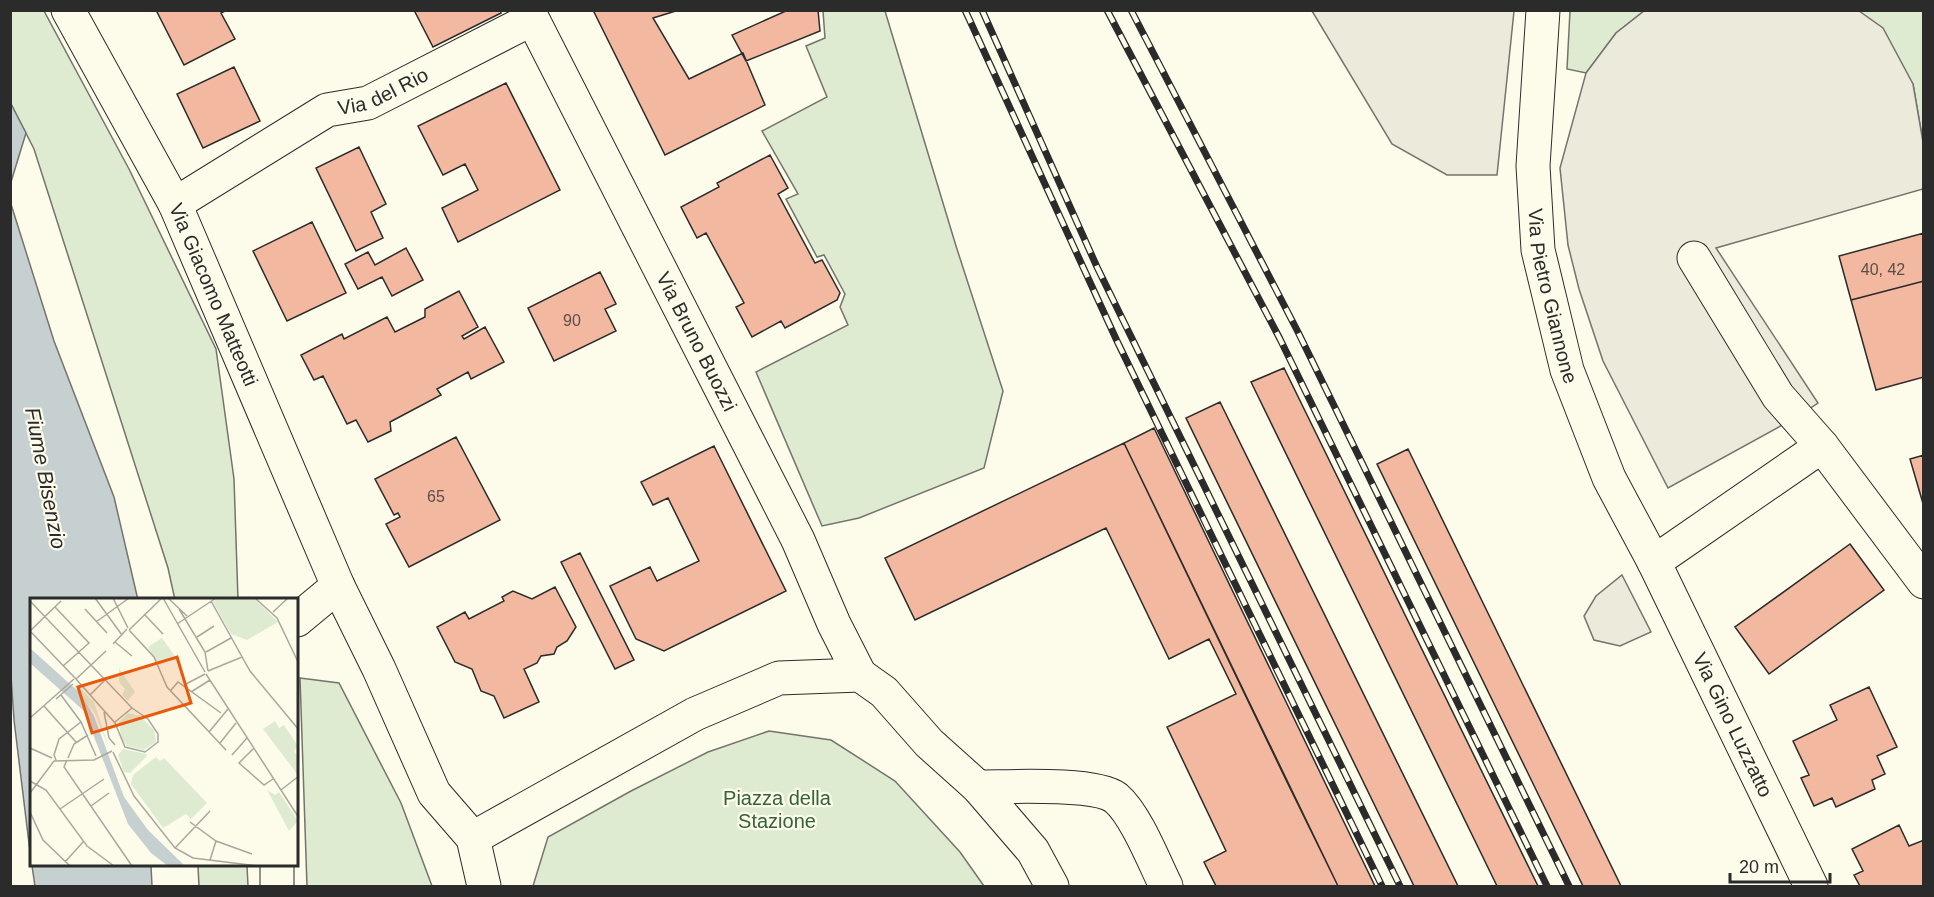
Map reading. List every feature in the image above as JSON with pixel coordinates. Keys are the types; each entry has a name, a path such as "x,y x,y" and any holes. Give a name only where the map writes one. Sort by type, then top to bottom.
{"street":[{"name":"Via Giacomo Matteotti","path":"68,10 175,204 339,586 434,793 473,838"},
{"name":"Via Pietro Giannone","path":"1543,10 1533,166 1538,250 1567,370 1609,478 1654,562"},
{"name":"Via del Rio","path":"175,204 327,110 368,104 530,15"},
{"name":"Via Bruno Buozzi","path":"530,15 798,540 834,624 860,675"},
{"path":"1694,258 1778,396 1822,446 1923,582"},
{"path":"1654,562 1822,446"},
{"name":"Via Gino Luzzatto","path":"1654,562 1811,886"},
{"path":"298,619 339,586"},
{"path":"484,886 473,838 694,714 779,678 860,675 884,692 929,743 978,787 1033,851 1052,886"},
{"path":"978,787 1093,789 1115,797 1130,816 1166,886"},
{"path":"277,867 277,886"}],"green space":[{"path":"11,10 44,11 129,169 216,349 234,479 238,598 175,598 168,568 34,149 11,104"},
{"path":"823,11 885,11 956,246 1003,391 984,468 859,518 822,526 756,372 848,325 840,307 845,294 824,255 817,257 786,199 798,194 762,131 827,97 806,46 825,38"},
{"path":"1570,11 1644,11 1616,33 1586,73 1567,69"},
{"path":"1859,11 1923,11 1923,142 1913,84"},
{"path":"300,678 339,683 401,803 432,886 307,886"},
{"name":"Piazza della Stazione","path":"769,731 831,740 895,781 960,852 984,886 533,886 548,837 708,752"},
{"path":"198,867 247,867 248,886 199,886"}],"shaded area":[{"path":"1312,11 1514,11 1497,175 1447,175 1392,144"},
{"path":"1644,11 1859,11 1883,28 1913,84 1923,142 1923,189 1716,248 1818,403 1797,417 1668,488 1603,361 1579,289 1568,245 1560,168 1586,73 1616,33"},
{"path":"1622,575 1651,632 1620,646 1594,640 1584,616 1596,596"}],"water":[{"path":"11,104 26,133 11,182"},
{"name":"Fiume Bisenzio","path":"10,201 54,341 114,497 138,598 30,598 30,852 14,720 10,661"},
{"path":"32,867 151,867 152,886 35,886"}],"building":[{"path":"156,10 227,10 221,13 235,39 184,65"},
{"path":"414,10 500,10 501,13 433,47"},
{"path":"593,10 679,10 653,18 689,79 743,53 765,105 665,155"},
{"path":"788,10 818,10 820,31 746,61 732,35"},
{"path":"234,67 260,121 203,148 177,94"},
{"path":"506,83 560,190 458,242 442,208 478,190 465,164 443,175 418,126"},
{"path":"359,147 386,204 371,212 383,238 356,251 316,168"},
{"path":"770,155 788,188 778,194 815,263 822,260 840,293 837,300 785,328 781,321 752,337 736,307 744,303 706,233 697,238 681,207 719,187 717,183"},
{"path":"312,222 346,293 287,321 253,251"},
{"path":"1924,233 1924,281 1851,300 1839,256"},
{"path":"406,248 423,280 392,296 382,277 358,289 345,264 368,252 375,265"},
{"path":"600,272 616,304 605,309 616,331 554,361 528,308"},
{"path":"1924,281 1924,377 1876,390 1851,300"},
{"path":"459,291 478,327 462,336 464,339 485,327 504,362 471,379 468,372 437,389 441,395 390,422 391,431 368,442 356,420 347,424 323,376 314,380 301,355 342,334 344,339 387,317 395,332 425,317 425,309"},
{"path":"1284,368 1538,886 1497,886 1251,382"},
{"path":"1220,402 1458,886 1414,886 1186,418"},
{"path":"1154,428 1375,886 1338,886 1124,443"},
{"path":"456,437 500,520 409,567 386,524 400,517 398,513 394,515 375,479"},
{"path":"1124,443 1338,886 1216,886 1204,862 1226,851 1167,727 1236,694 1209,639 1169,659 1106,528 915,620 885,558"},
{"path":"714,446 786,591 664,651 636,639 610,586 650,567 657,581 699,561 668,498 653,505 641,482"},
{"path":"1408,449 1621,886 1583,886 1377,464"},
{"path":"1924,455 1924,507 1910,459"},
{"path":"1850,544 1884,590 1769,674 1735,627"},
{"path":"580,553 634,660 615,669 561,562"},
{"path":"555,587 576,627 567,641 557,647 554,654 541,656 537,663 524,669 539,702 504,718 494,696 481,691 472,669 455,662 437,627 465,612 469,619 504,601 502,597 513,591 532,599"},
{"path":"1869,687 1897,747 1877,756 1885,774 1872,780 1875,789 1836,807 1832,798 1814,806 1801,778 1809,775 1793,741 1837,720 1830,705"},
{"path":"1899,825 1909,846 1924,840 1924,886 1860,886 1854,875 1863,871 1852,849"}],"railway":[{"path":"965,10 1117,341 1382,886"},
{"path":"982,10 1097,267 1400,886"},
{"path":"1107,10 1280,339 1547,886"},
{"path":"1131,10 1298,332 1569,886"}]}
